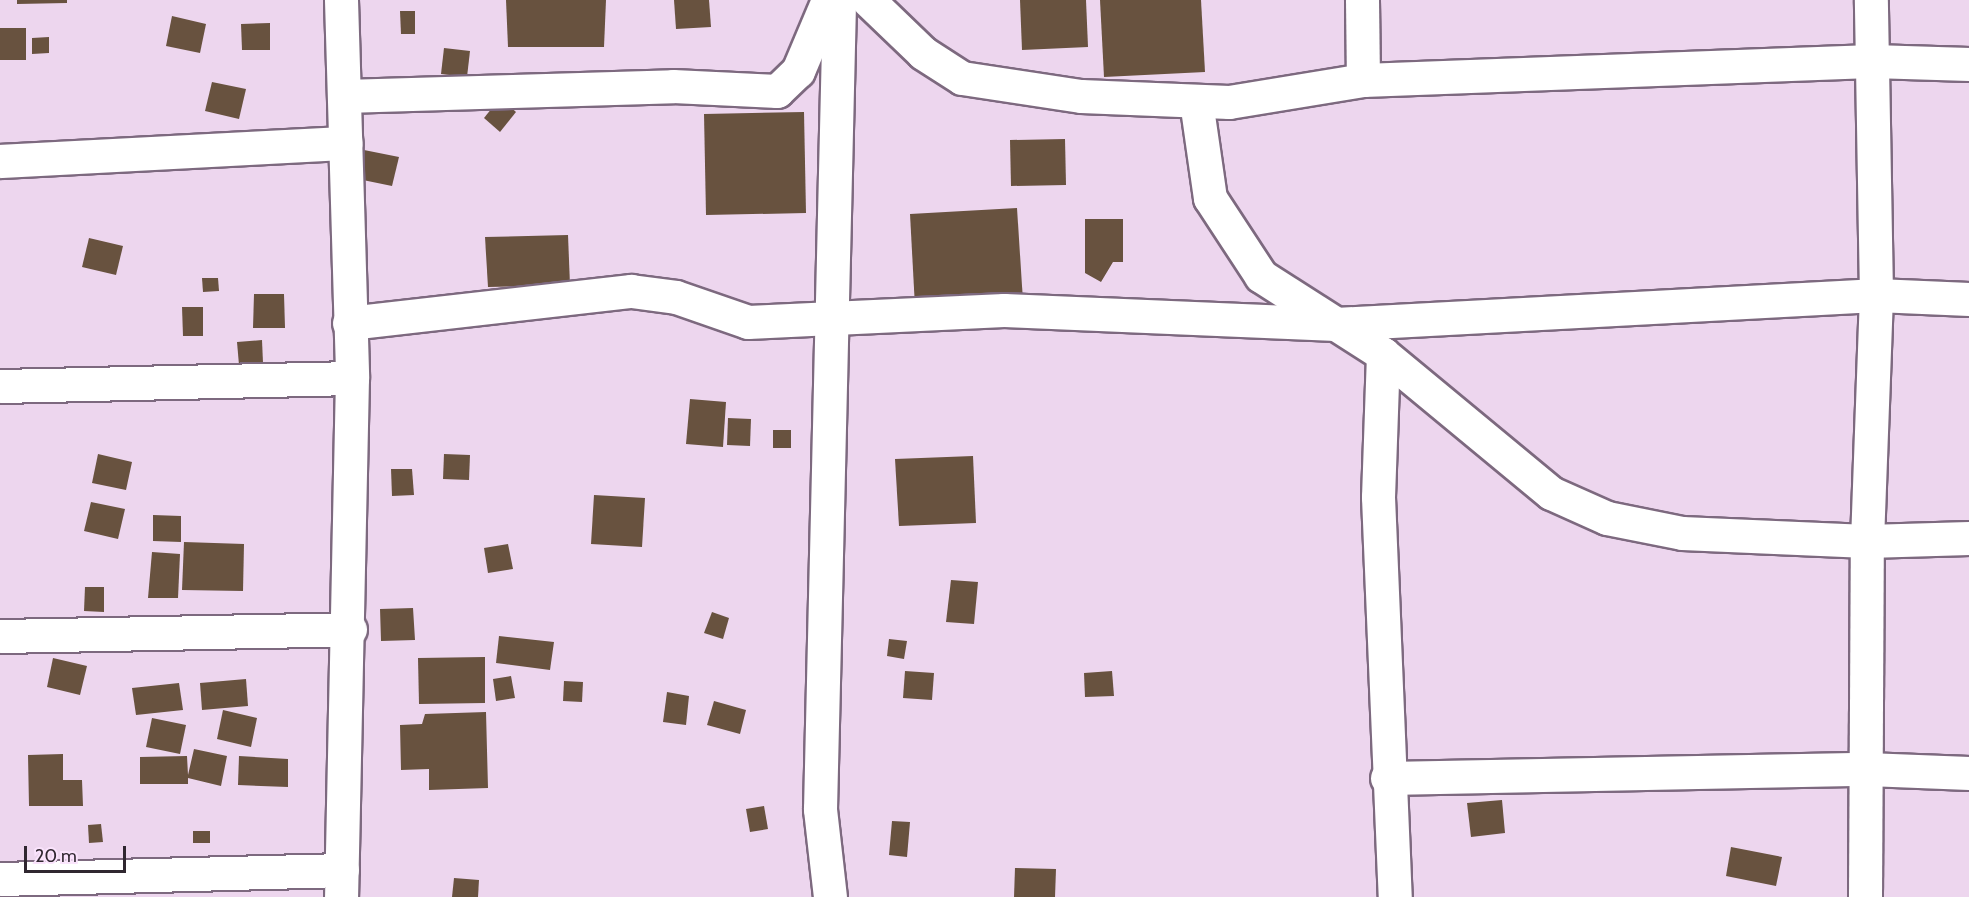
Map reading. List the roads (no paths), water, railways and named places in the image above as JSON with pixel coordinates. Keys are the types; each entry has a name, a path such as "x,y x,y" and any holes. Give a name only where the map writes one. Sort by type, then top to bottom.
{"street":[{"path":"0,879 342,884 350,629 352,378 341,0"},
{"path":"344,96 673,86 777,91 798,71 828,0"},
{"path":"830,897 820,809 839,0"},
{"path":"868,0 923,53 962,78 1081,96 1229,102 1363,80 1872,61 1969,64"},
{"path":"1362,0 1363,80"},
{"path":"1865,897 1867,541 1876,295 1871,0"},
{"path":"1196,101 1210,198 1261,276 1383,354 1551,493 1608,518 1682,533 1867,541 1969,538"},
{"path":"0,161 346,143"},
{"path":"350,323 631,291 676,297 748,322 833,320 1004,310 1336,324 1876,295 1969,299"},
{"path":"1383,354 1378,497 1387,778 1395,897"},
{"path":"0,386 352,378"},
{"path":"0,636 350,629"},
{"path":"1387,778 1866,769 1969,773"}]}
